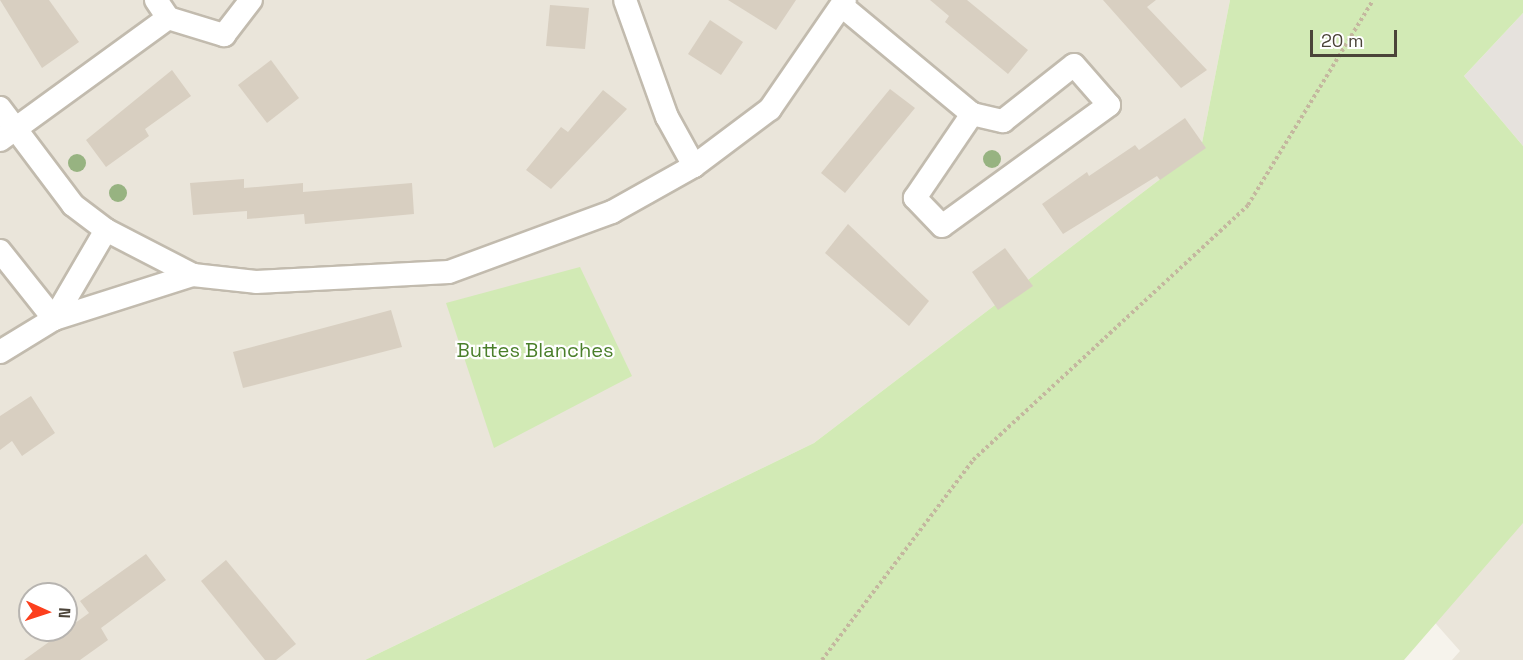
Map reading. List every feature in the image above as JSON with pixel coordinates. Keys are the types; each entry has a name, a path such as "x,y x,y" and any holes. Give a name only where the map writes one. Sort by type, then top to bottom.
{"street":[{"path":"8,135 162,9 224,35 251,0"},
{"path":"625,0 667,117 694,166"},
{"path":"0,108 8,135 73,205 106,230 193,274 256,282 449,272 612,213 694,166 770,109 844,3 972,114 1002,121 1074,65 1110,105 942,226 915,198 972,114"},
{"path":"54,319 106,230"},
{"path":"0,251 54,319"},
{"path":"0,352 54,319 193,274"}],"path":[{"path":"822,660 973,460 1248,205 1373,0"}],"shaded area":[{"path":"0,0 1230,0 1201,148 814,443 365,660 0,660"},
{"path":"1523,13 1523,146 1464,76"},
{"path":"1523,509 1523,660 1452,660 1460,651 1414,599"}],"green space":[{"path":"1230,0 1523,0 1523,13 1464,76 1523,146 1523,523 1404,660 365,660 814,443 1201,148"},
{"name":"Buttes Blanches","path":"580,267 632,376 494,448 446,303"}],"building":[{"path":"0,0 49,0 79,42 42,68"},
{"path":"728,0 796,0 776,30"},
{"path":"930,0 967,0 1028,50 1008,74 945,22 949,16"},
{"path":"1103,0 1156,0 1147,7 1207,70 1181,88"},
{"path":"550,5 589,8 585,49 546,46"},
{"path":"710,20 743,42 721,75 688,54"},
{"path":"271,60 299,98 267,123 238,85"},
{"path":"172,70 191,96 145,129 149,136 106,167 86,140"},
{"path":"890,89 915,108 845,193 821,173"},
{"path":"603,90 627,109 551,189 526,170 561,127 568,132"},
{"path":"1185,118 1206,148 1160,180 1157,176 1063,234 1042,204 1087,172 1089,176 1135,145 1139,150"},
{"path":"244,179 244,188 303,183 303,192 412,183 414,214 305,224 304,214 247,219 247,211 193,215 190,183"},
{"path":"848,224 929,301 909,326 825,253"},
{"path":"1005,248 1033,286 998,310 972,272"},
{"path":"391,310 402,347 243,388 233,352"},
{"path":"31,396 55,433 22,456 12,441 0,450 0,416"},
{"path":"146,554 166,580 101,628 108,640 80,660 24,660 49,642 78,642 78,621 89,613 80,601"},
{"path":"226,560 296,644 276,660 265,660 201,581"}]}
